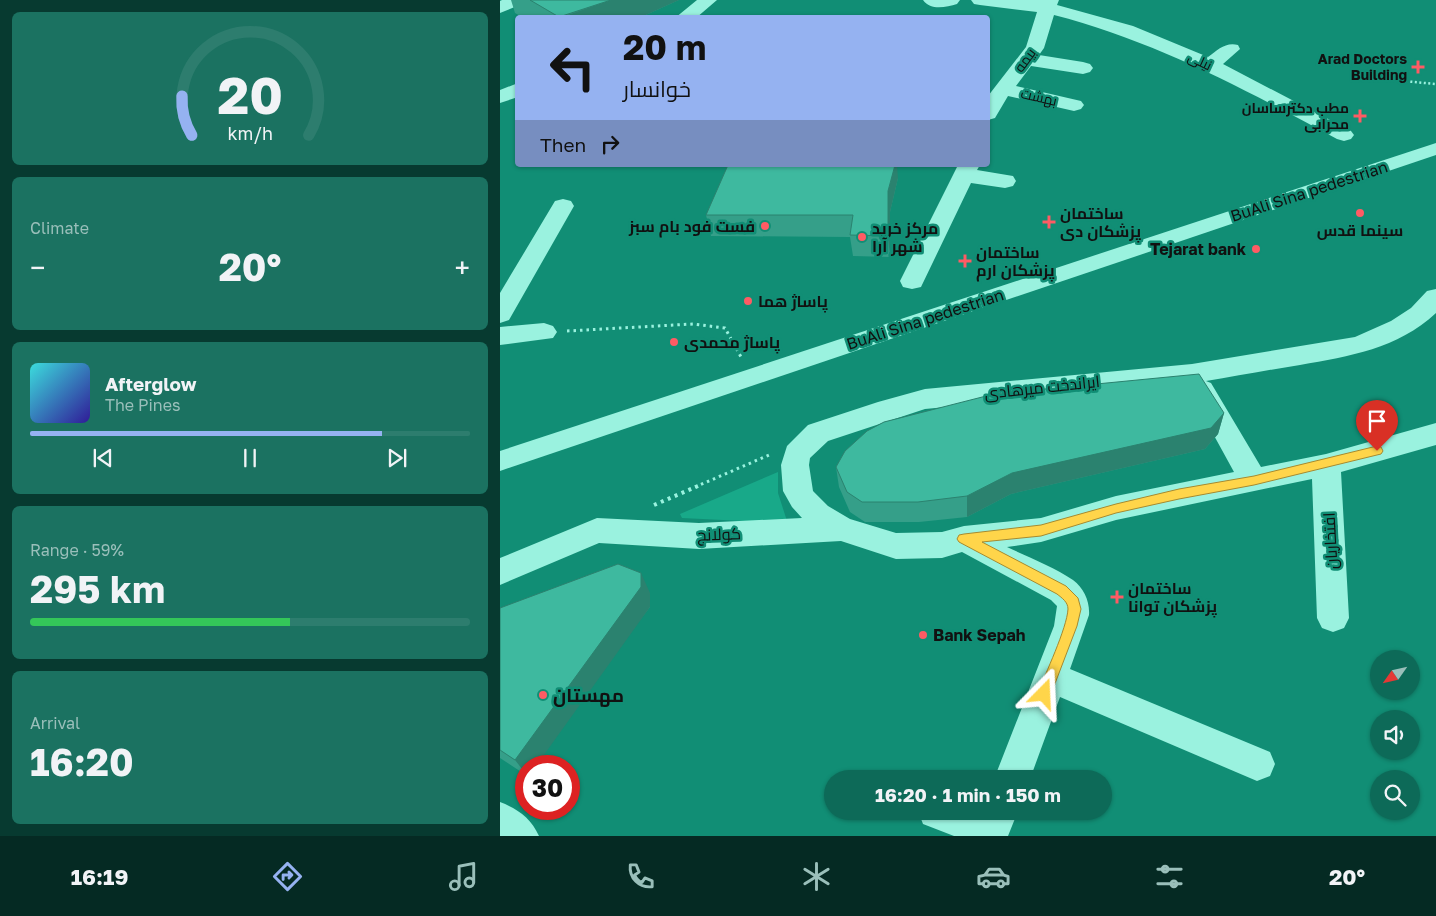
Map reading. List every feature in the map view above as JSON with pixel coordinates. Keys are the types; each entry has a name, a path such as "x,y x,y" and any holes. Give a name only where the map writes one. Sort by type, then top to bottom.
{"street":[{"path":"500,8 516,0"},
{"path":"688,15 708,0"},
{"path":"932,0 951,0"},
{"name":"نیلی","path":"980,0 1048,4 1156,41 1210,65 1344,135"},
{"name":"بیمه","path":"994,99 1035,48 1048,4"},
{"path":"1210,65 1231,49"},
{"path":"1026,59 1083,68"},
{"path":"500,97 515,90"},
{"name":"بهشت","path":"994,99 1074,105"},
{"name":"BuAli Sina pedestrian","path":"500,462 1436,149"},
{"path":"912,281 966,170 1005,181"},
{"path":"500,314 563,206"},
{"name":"ایراندخت میرهادی","path":"964,539 942,544 896,546 841,529 817,515 802,499 798,492 795,465 797,454 818,433 888,409 925,399 1192,374 1338,350 1382,339 1408,322 1436,297"},
{"path":"500,336 544,332"},
{"path":"1192,374 1254,481"},
{"path":"964,539 1041,530 1134,504 1254,481 1326,464 1436,434"},
{"name":"افتخاریان","path":"1326,464 1333,618"},
{"name":"کولانج","path":"500,572 597,530 699,536 841,529"},
{"path":"964,539 1062,590 1072,598 1074,609 1070,626 1015,770"},
{"path":"1051,677 1257,764"},
{"path":"500,820 520,836"},
{"path":"961,820 992,831 996,820"}],"path":[{"path":"1370,78 1436,84"},
{"path":"544,332 693,324 725,328 752,377"},
{"path":"653,506 776,452"}],"green space":[{"path":"778,472 778,493 787,521 783,523 682,518 680,514"}],"building":[{"path":"530,0 611,0 565,15 556,15"},
{"path":"727,167 894,167 888,191 888,236 850,235 853,215 706,215"},
{"path":"1199,374 1224,413 1211,428 1012,473 967,496 918,502 862,502 847,492 836,467 845,451 867,431 884,422 994,394"},
{"name":"مهستان","path":"618,564 641,573 641,587 519,755 515,755 515,760 500,750 500,608"}],"place":[{"name":"Arad Doctors Building","path":"1418,67"},
{"name":"مطب دکترساسان محرابی","path":"1360,116"},
{"name":"سینما قدس","path":"1360,213"},
{"name":"ساختمان پزشکان دی","path":"1049,222"},
{"name":"فست فود بام سبز","path":"765,226"},
{"name":"مرکز خرید شهر آرا","path":"862,237"},
{"name":"Tejarat bank","path":"1256,249"},
{"name":"ساختمان پزشکان ارم","path":"965,261"},
{"name":"پاساژ هما","path":"748,301"},
{"name":"پاساژ محمدی","path":"674,342"},
{"name":"ساختمان پزشکان توانا","path":"1117,597"},
{"name":"Bank Sepah","path":"923,635"},
{"name":"مهستان","path":"543,695"}],"route":[{"path":"1044,694 1070,626 1074,609 1072,598 1062,590 964,539 1041,530 1116,508 1179,494 1254,481 1377,451"}]}
